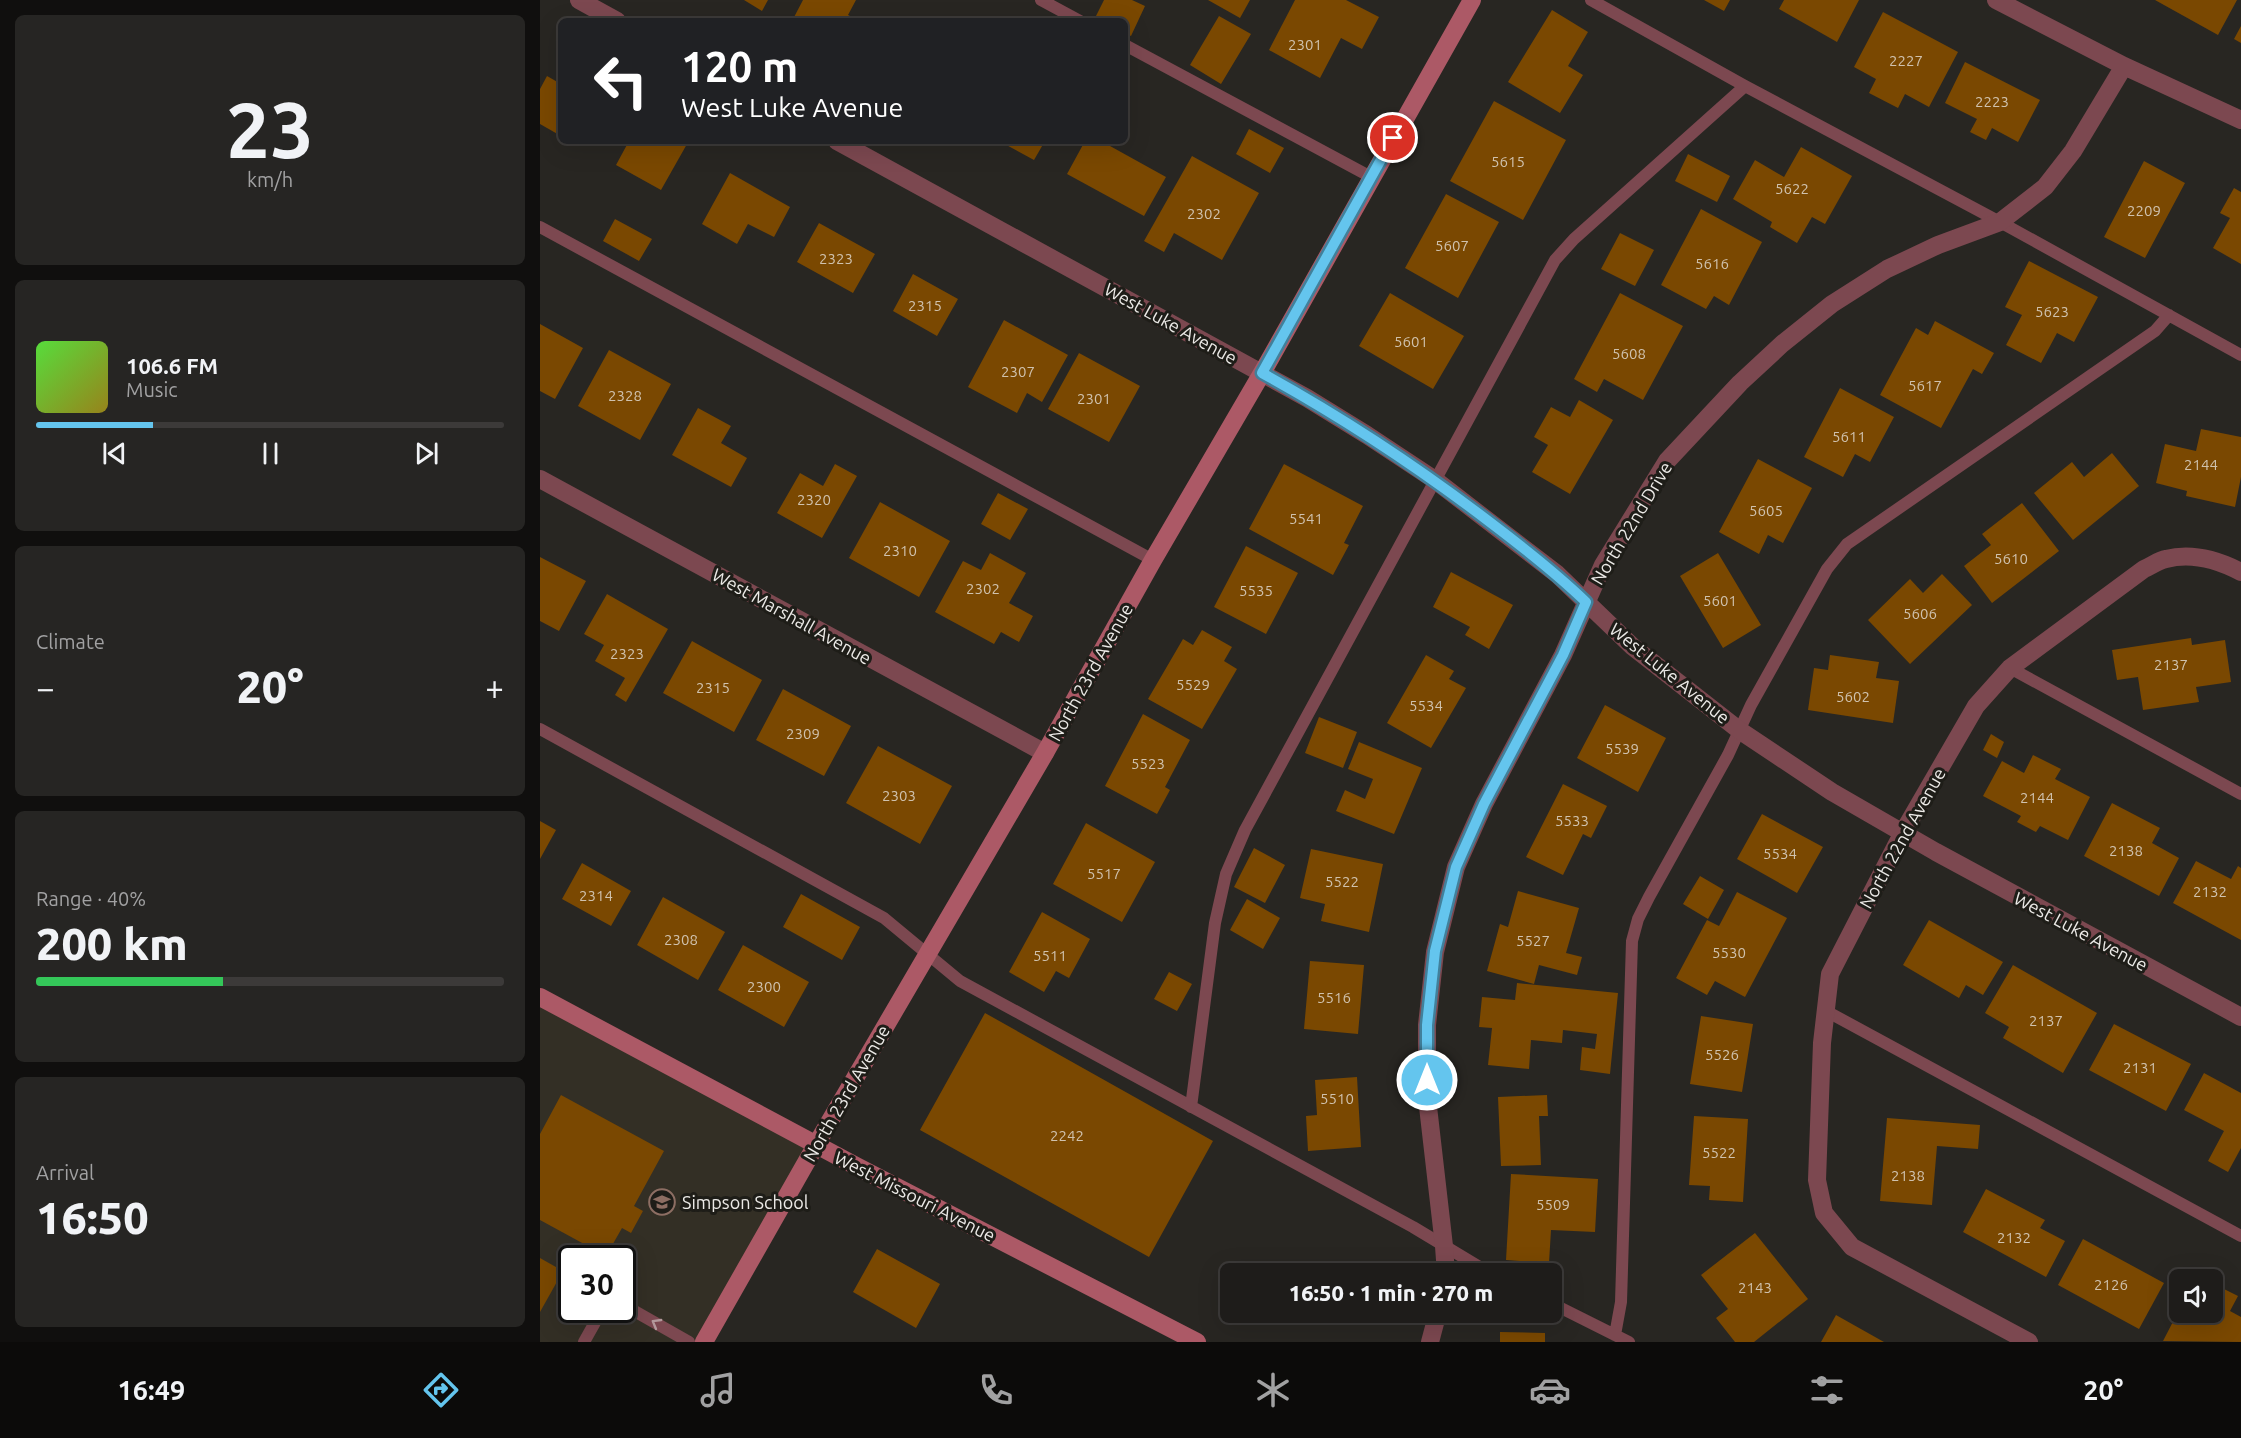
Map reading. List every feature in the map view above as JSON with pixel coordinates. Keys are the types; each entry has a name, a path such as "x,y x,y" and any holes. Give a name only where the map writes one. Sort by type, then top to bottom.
{"street":[{"path":"579,0 612,18"},
{"name":"North 23rd Avenue","path":"704,1342 816,1144 1045,753 1152,560 1262,373 1472,0"},
{"path":"1996,0 2124,66 2241,120"},
{"name":"North 22nd Drive","path":"1445,1263 1427,1098 1427,1025 1435,951 1456,867 1484,804 1563,655 1604,565 1667,461 1740,384 1782,344 1832,304 1887,269 1938,245 2000,222 2046,187 2073,151 2124,66"},
{"name":"West Luke Avenue","path":"842,144 1262,373 1357,429 1435,480 1553,570 1633,647 1739,730 1832,792 1902,834 2241,1017"},
{"name":"West Marshall Avenue","path":"540,479 1045,753"},
{"name":"North 22nd Avenue","path":"2029,1342 1852,1246 1824,1213 1816,1180 1830,974 1902,834 1976,706 2010,668 2144,569 2166,559 2200,556 2223,562 2241,572"},
{"name":"West Missouri Avenue","path":"540,997 816,1144 1197,1342"},
{"path":"1431,1342 1435,1323"}],"lane":[{"path":"1041,0 1074,18"},
{"path":"1591,0 1745,86 2241,354"},
{"path":"1128,47 1371,177"},
{"path":"1191,1107 1215,922 1226,874 1245,830 1555,261 1574,239 1745,86"},
{"path":"540,227 1152,560"},
{"path":"1615,1335 1621,1302 1632,941 1638,919 1648,897 1728,755 1751,705 1827,569 1847,544 2155,331 2169,315"},
{"path":"2010,668 2241,794"},
{"path":"540,729 884,918 960,981 1473,1263"},
{"path":"1826,1011 2241,1236"},
{"path":"1562,1308 1629,1342"},
{"path":"636,1312 689,1342"},
{"path":"584,1342 595,1323"}],"shaded area":[{"name":"Simpson School","path":"540,997 816,1145 704,1342 540,1342"}],"building":[{"path":"744,0 768,0 762,11"},
{"path":"803,0 856,0 848,15 854,18 794,18"},
{"path":"1104,0 1132,0 1145,6 1131,36 1128,34 1128,18 1095,18"},
{"path":"1208,0 1250,0 1240,18"},
{"path":"1295,0 1346,0 1379,17 1362,49 1341,38 1320,78 1269,50"},
{"path":"1704,0 1730,0 1724,11"},
{"path":"1784,0 1859,0 1837,42 1779,9"},
{"path":"2155,0 2237,0 2218,35"},
{"path":"1552,10 1588,32 1568,66 1583,75 1560,113 1508,82"},
{"path":"1883,12 1958,52 1929,107 1905,94 1898,108 1869,93 1876,79 1854,67"},
{"path":"1219,16 1251,34 1221,84 1190,65"},
{"path":"2241,26 2241,43 2234,39"},
{"path":"1965,62 2040,100 2018,142 1992,128 1986,140 1970,132 1977,119 1945,103"},
{"path":"547,76 558,82 558,134 540,124 540,89"},
{"path":"1494,101 1566,140 1523,220 1450,181"},
{"path":"1249,129 1284,148 1270,173 1236,154"},
{"path":"627,144 687,144 661,190 616,165"},
{"path":"1005,144 1043,144 1034,160"},
{"path":"1083,144 1106,144 1166,177 1144,216 1067,174"},
{"path":"1801,147 1852,176 1825,224 1812,217 1797,243 1770,227 1772,222 1733,199 1755,160 1784,177"},
{"path":"1688,154 1730,176 1717,202 1675,181"},
{"path":"1192,156 1259,193 1222,260 1174,233 1164,252 1144,241"},
{"path":"2144,161 2185,183 2145,258 2104,237"},
{"path":"730,173 790,207 774,237 748,224 737,244 702,224"},
{"path":"2234,188 2241,192 2241,264 2213,248 2230,218 2220,213"},
{"path":"1446,194 1499,222 1458,298 1405,268"},
{"path":"1701,209 1762,242 1729,305 1714,296 1706,309 1661,285"},
{"path":"615,219 652,239 639,261 603,241"},
{"path":"819,223 875,254 853,293 797,262"},
{"path":"1620,233 1654,250 1635,286 1601,269"},
{"path":"2029,261 2098,297 2074,342 2057,333 2041,363 2006,345 2022,315 2005,307"},
{"path":"913,274 958,299 937,336 893,311"},
{"path":"1390,293 1464,336 1433,389 1359,346"},
{"path":"1620,293 1683,326 1643,400 1604,379 1597,392 1574,379"},
{"path":"1004,320 1068,355 1042,402 1027,393 1017,413 968,387"},
{"path":"1935,321 1994,353 1982,374 1973,369 1941,428 1880,395 1916,328 1928,335"},
{"path":"540,324 583,348 555,399 540,391"},
{"path":"609,350 671,384 640,440 578,406"},
{"path":"1079,353 1140,386 1109,442 1048,409"},
{"path":"1840,388 1894,417 1870,462 1855,454 1843,477 1804,457"},
{"path":"1579,400 1613,420 1570,494 1532,472 1548,445 1534,437 1551,407 1570,417"},
{"path":"698,408 731,426 721,443 747,458 731,487 672,455"},
{"path":"2201,429 2241,437 2241,477 2235,507 2186,496 2187,491 2156,483 2165,444 2196,451"},
{"path":"2112,453 2139,486 2073,540 2034,493 2072,462 2084,477"},
{"path":"1758,459 1812,488 1783,543 1768,535 1759,554 1719,532"},
{"path":"835,464 857,476 822,538 777,513 800,473 823,486"},
{"path":"1284,464 1363,506 1344,543 1349,545 1333,575 1249,529"},
{"path":"998,493 1028,509 1010,540 981,524"},
{"path":"880,502 950,541 919,597 849,558"},
{"path":"2022,503 2059,551 1992,603 1964,566 1991,545 1982,534"},
{"path":"1246,546 1298,573 1266,634 1214,607"},
{"path":"990,553 1026,573 1009,603 1033,616 1019,642 1001,632 994,644 935,612 963,561 981,570"},
{"path":"1718,553 1761,625 1723,648 1680,576"},
{"path":"540,557 586,581 559,631 540,621"},
{"path":"1451,572 1513,605 1489,649 1465,635 1470,627 1433,607"},
{"path":"1942,574 1972,605 1910,664 1868,620 1910,579 1923,593"},
{"path":"607,594 668,629 626,702 615,695 625,678 595,661 604,645 584,634"},
{"path":"1202,630 1232,647 1224,661 1237,669 1202,729 1148,699 1183,639 1193,645"},
{"path":"2191,638 2192,645 2225,640 2231,682 2196,687 2199,702 2143,710 2138,677 2117,680 2112,650"},
{"path":"692,641 762,680 734,732 663,693"},
{"path":"1426,655 1454,671 1449,679 1466,688 1431,748 1387,723"},
{"path":"1830,655 1879,662 1876,678 1899,681 1893,723 1808,710 1814,668 1828,670"},
{"path":"783,689 851,726 824,776 756,740"},
{"path":"1605,705 1666,738 1638,792 1577,758"},
{"path":"1143,714 1190,740 1165,787 1170,790 1157,814 1105,786"},
{"path":"1319,717 1357,732 1343,768 1305,753"},
{"path":"1991,734 2004,742 1997,758 1983,750"},
{"path":"1359,742 1422,768 1394,834 1336,811 1345,790 1365,799 1373,779 1348,769"},
{"path":"878,746 952,786 920,844 846,803"},
{"path":"2033,755 2061,769 2055,779 2090,797 2068,840 2040,826 2036,832 2017,822 2021,816 1983,796 2002,761 2024,773"},
{"path":"1563,784 1607,806 1591,838 1583,834 1563,875 1526,857"},
{"path":"2112,803 2160,828 2152,843 2179,858 2159,896 2084,856"},
{"path":"1762,814 1823,847 1797,893 1737,859"},
{"path":"540,821 556,830 540,859"},
{"path":"1086,823 1155,862 1122,922 1053,884"},
{"path":"1254,848 1285,865 1265,903 1234,887"},
{"path":"1311,849 1383,864 1369,932 1321,921 1325,904 1300,898"},
{"path":"2196,861 2231,879 2238,866 2241,868 2241,940 2173,903"},
{"path":"582,863 631,891 611,926 562,899"},
{"path":"1700,876 1724,890 1708,919 1683,904"},
{"path":"1518,891 1579,908 1566,953 1582,957 1577,975 1539,965 1534,984 1487,971 1500,924 1508,927"},
{"path":"1737,892 1787,918 1745,997 1715,981 1707,995 1676,978 1707,920 1719,926"},
{"path":"801,894 860,927 842,960 783,927"},
{"path":"663,897 725,932 698,980 637,945"},
{"path":"1247,899 1280,918 1263,949 1230,930"},
{"path":"1042,912 1090,939 1069,978 1056,971 1044,992 1009,972"},
{"path":"1929,920 2003,962 1983,995 1966,985 1959,998 1903,965"},
{"path":"743,945 809,982 784,1027 718,990"},
{"path":"1310,961 1364,965 1358,1034 1304,1029"},
{"path":"2013,965 2097,1013 2063,1073 2003,1038 2009,1027 1985,1013"},
{"path":"1169,972 1192,984 1177,1011 1154,999"},
{"path":"1517,983 1618,993 1610,1074 1580,1070 1582,1047 1595,1049 1597,1034 1563,1030 1562,1043 1531,1040 1529,1069 1488,1065 1492,1028 1479,1027 1482,997 1515,1000"},
{"path":"985,1013 1213,1141 1149,1257 920,1130"},
{"path":"1701,1016 1753,1024 1742,1092 1690,1084"},
{"path":"2114,1024 2191,1064 2166,1111 2089,1070"},
{"path":"2204,1073 2241,1093 2241,1148 2228,1172 2208,1161 2224,1131 2184,1110"},
{"path":"1357,1077 1361,1147 1308,1151 1306,1116 1317,1115 1315,1080"},
{"path":"561,1095 664,1151 634,1206 643,1211 631,1233 622,1228 612,1245 586,1245 540,1220 540,1134"},
{"path":"1547,1095 1548,1116 1539,1116 1541,1165 1501,1166 1498,1097"},
{"path":"1694,1116 1748,1119 1743,1202 1709,1200 1710,1186 1689,1185"},
{"path":"1887,1118 1980,1125 1978,1149 1937,1146 1932,1205 1880,1201"},
{"path":"1511,1174 1598,1179 1595,1232 1551,1230 1549,1263 1506,1260"},
{"path":"1986,1189 2045,1220 2040,1228 2065,1241 2046,1277 1963,1232"},
{"path":"1755,1233 1808,1299 1754,1342 1735,1342 1716,1318 1728,1309 1701,1275"},
{"path":"2083,1239 2164,1283 2139,1329 2058,1285"},
{"path":"877,1249 940,1284 916,1328 853,1292"},
{"path":"540,1258 558,1268 558,1280 540,1312"},
{"path":"2223,1288 2238,1296 2230,1311 2241,1317 2241,1342 2163,1341 2172,1323 2223,1323"},
{"path":"1836,1315 1884,1342 1821,1342"},
{"path":"1500,1332 1545,1333 1545,1342 1500,1342"}],"place":[{"name":"Simpson School","path":"662,1202"}],"route":[{"path":"1393,138 1262,373 1367,435 1435,480 1553,570 1586,602 1563,655 1509,754 1456,867 1435,951 1427,1025 1427,1080"}]}
